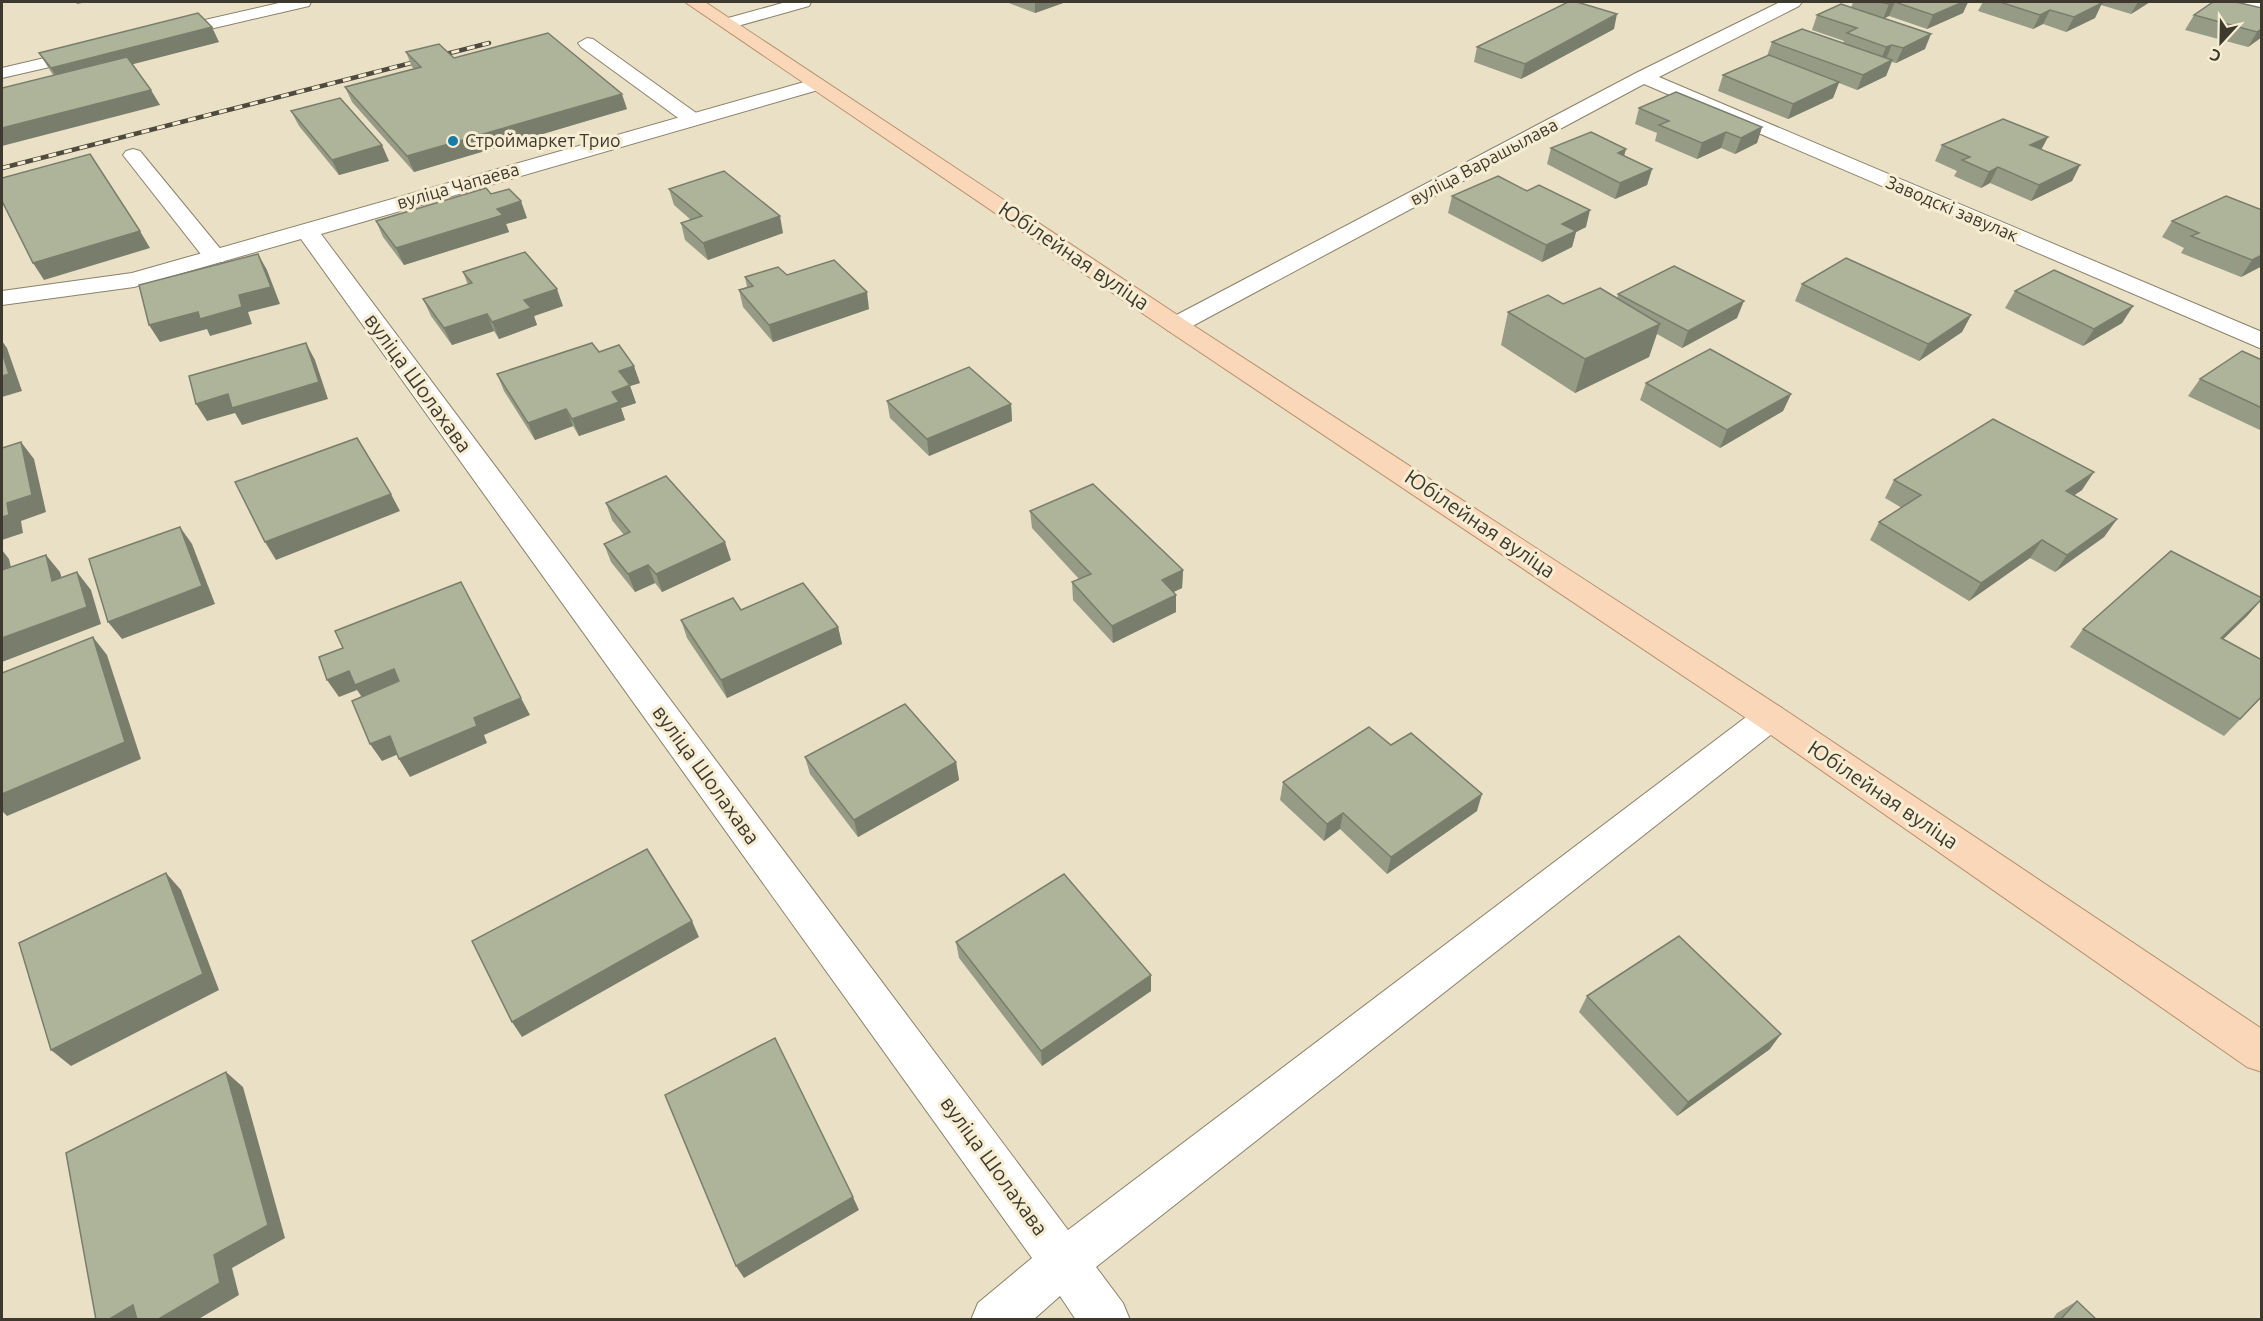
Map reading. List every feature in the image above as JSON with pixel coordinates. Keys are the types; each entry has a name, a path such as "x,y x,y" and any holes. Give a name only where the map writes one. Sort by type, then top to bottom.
{"main road":[{"name":"Юбілейная вуліца","path":"694,2 1176,325 1770,717 2262,1053"}],"street":[{"name":"вуліца Варашылава","path":"1176,325 1643,77 1793,2"},
{"path":"2248,2 2262,5"},
{"name":"Заводскі завулак","path":"1643,77 2262,341"},
{"name":"вуліца Чапаева","path":"2,298 134,280 818,84"},
{"name":"вуліца Шолахава","path":"306,230 1106,1320"},
{"path":"995,1320 1064,1262 1770,717"}],"lane":[{"path":"153,37 303,2"},
{"path":"727,24 803,2"},
{"path":"587,43 692,119"},
{"path":"2,73 106,48"},
{"path":"134,154 215,257"}],"building":[{"path":"1568,2 1577,2 1617,14 1525,64 1477,47"},
{"path":"1895,2 1963,2 1933,15"},
{"path":"2000,2 2102,3 2074,17 2050,10 2040,15"},
{"path":"2213,2 2236,2 2262,8 2262,29 2257,32 2194,15"},
{"path":"1841,4 1931,34 1903,48 1892,45 1886,47 1847,33 1857,28 1817,15"},
{"path":"198,13 212,27 51,68 39,53"},
{"path":"1802,29 1892,60 1863,75 1772,42"},
{"name":"Строймаркет Трио","path":"548,33 622,94 407,156 345,87 421,67 406,52 439,44 454,58"},
{"path":"1769,55 1839,82 1793,104 1723,75"},
{"path":"127,57 151,90 2,128 2,88"},
{"path":"1676,92 1762,127 1741,138 1726,132 1702,143 1659,125 1669,121 1639,108"},
{"path":"340,98 382,145 332,160 291,111"},
{"path":"2003,119 2048,137 2030,145 2080,165 2039,185 1998,167 1989,172 1962,160 1970,157 1942,145"},
{"path":"1591,132 1626,149 1618,153 1652,169 1620,183 1551,148"},
{"path":"90,154 140,231 33,263 2,201 2,178"},
{"path":"724,171 780,216 703,243 681,223 702,216 669,189"},
{"path":"1498,176 1527,191 1539,185 1590,210 1562,224 1576,231 1546,245 1452,196"},
{"path":"486,188 491,194 509,189 521,201 497,209 503,215 396,248 376,221"},
{"path":"2226,196 2262,210 2262,255 2252,260 2191,236 2199,233 2172,221"},
{"path":"525,252 557,289 524,300 531,308 492,322 487,314 444,328 423,299 472,283 463,272"},
{"path":"258,254 271,287 239,295 242,307 200,319 198,312 149,325 139,285"},
{"path":"1846,258 1971,315 1928,344 1802,284"},
{"path":"834,260 867,292 769,325 739,290 753,286 745,277 778,267 787,275"},
{"path":"1674,266 1744,301 1688,331 1618,294"},
{"path":"2054,270 2133,306 2094,329 2015,291"},
{"path":"1600,288 1660,324 1585,359 1508,312 1548,295 1563,304"},
{"path":"306,343 319,382 232,408 228,394 196,404 189,376"},
{"path":"592,343 599,352 619,345 634,366 619,371 630,385 612,392 619,402 572,419 566,409 528,423 497,374"},
{"path":"1710,349 1791,394 1727,430 1646,383"},
{"path":"2242,351 2262,360 2262,408 2200,379"},
{"path":"2,352 9,374 2,376"},
{"path":"969,367 1011,404 927,439 887,401"},
{"path":"1993,419 2094,472 2066,491 2117,519 2067,555 2042,540 1981,583 1879,522 1921,495 1894,480"},
{"path":"357,438 391,494 265,542 235,482"},
{"path":"21,442 32,495 7,503 9,515 2,517 2,448"},
{"path":"666,476 725,542 656,574 648,565 628,574 604,544 630,532 606,503"},
{"path":"1093,484 1183,570 1162,580 1176,595 1112,626 1072,582 1091,574 1030,511"},
{"path":"180,527 202,586 108,622 89,559"},
{"path":"2171,551 2262,598 2221,638 2262,660 2262,696 2240,719 2083,629"},
{"path":"46,555 52,581 77,572 87,607 2,638 2,570"},
{"path":"461,582 521,698 474,718 477,726 399,759 390,736 370,744 352,701 399,681 394,669 355,685 349,671 327,680 319,657 343,648 335,631"},
{"path":"803,583 838,627 721,680 681,620 733,598 741,610"},
{"path":"93,637 125,742 2,794 2,673"},
{"path":"905,704 956,762 854,820 805,757"},
{"path":"1369,727 1391,745 1411,733 1482,794 1391,857 1343,813 1327,824 1283,782"},
{"path":"647,849 692,921 512,1022 472,941"},
{"path":"166,873 203,974 51,1050 19,943"},
{"path":"1064,874 1151,975 1041,1051 956,942"},
{"path":"1679,936 1781,1034 1688,1102 1587,996"},
{"path":"775,1038 853,1197 736,1266 665,1095"},
{"path":"226,1072 268,1225 214,1255 220,1283 157,1320 137,1320 133,1305 108,1320 96,1320 66,1153"},
{"path":"2077,1301 2097,1320 2060,1320"}],"railway":[{"path":"2,168 489,43"}],"place":[{"name":"Строймаркет Трио","path":"453,141"}]}
